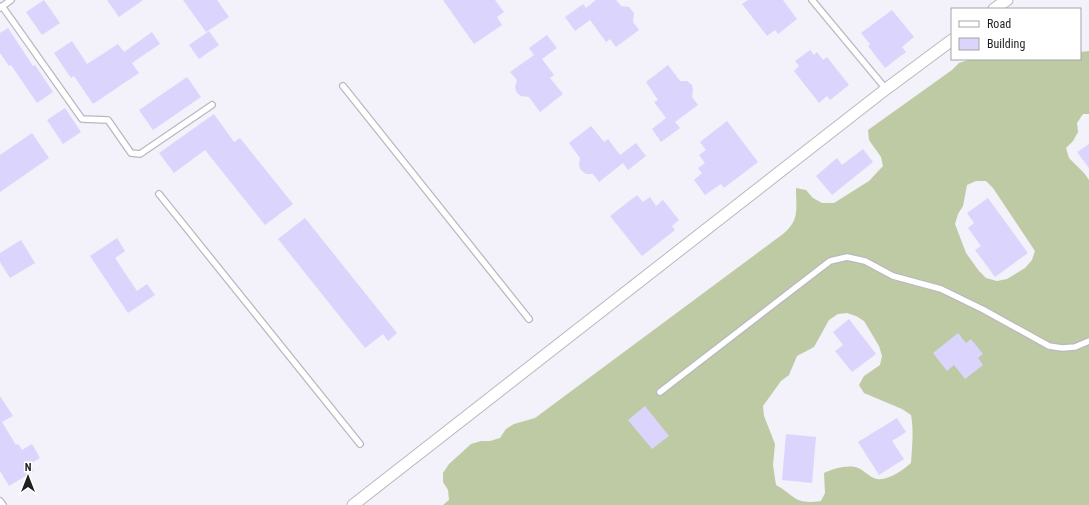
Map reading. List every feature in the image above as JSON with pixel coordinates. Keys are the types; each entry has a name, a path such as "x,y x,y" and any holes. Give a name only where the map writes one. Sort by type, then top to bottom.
{"street":[{"path":"995,8 1007,0"},
{"path":"353,505 886,89 951,41"}],"lane":[{"path":"11,0 1,7 82,119 108,120 132,153 140,154 212,105"},
{"path":"812,0 886,89"},
{"path":"343,86 529,319"},
{"path":"159,194 360,444"},
{"path":"660,392 830,261 847,257 865,261 893,276 941,289 984,310 1049,346 1062,348 1075,347 1089,341"},
{"path":"0,501 3,505"}],"green space":[{"path":"1089,51 1089,114 1083,114 1077,123 1078,132 1073,141 1066,148 1069,158 1089,180 1089,505 443,505 449,500 448,490 443,482 443,473 449,464 471,444 500,438 506,429 514,424 535,418 783,234 795,219 796,188 806,190 813,198 822,203 834,203 869,181 883,166 881,157 869,140 868,130 952,70 959,63 968,60 1081,60 1081,52","holes":["976,181 986,181 993,188 1035,251 1032,260 1025,268 1007,279 997,281 986,278 979,271 966,253 955,224 958,214 963,206 967,185","847,313 864,321 879,346 882,356 880,365 864,376 859,385 864,393 902,409 911,415 913,433 911,463 895,474 881,479 869,476 860,469 854,467 845,467 832,470 824,473 825,493 821,501 800,501 776,485 773,465 775,444 764,416 763,406 781,381 789,375 797,356 814,347 829,320 838,314"]}],"building":[{"path":"44,0 60,23 42,35 26,12"},
{"path":"107,0 143,0 119,17"},
{"path":"183,0 217,0 229,17 206,32"},
{"path":"443,0 495,0 504,12 497,17 502,25 474,44"},
{"path":"596,0 616,0 621,6 629,7 634,13 633,22 639,30 616,47 610,39 606,42 590,20 575,31 565,17 583,4 586,8"},
{"path":"748,0 783,0 797,19 778,34 775,30 767,36 742,4"},
{"path":"892,10 914,37 902,47 906,52 885,68 868,46 870,44 861,33"},
{"path":"8,28 33,66 35,65 53,92 37,103 11,65 9,66 0,53 0,33"},
{"path":"209,31 219,45 199,59 189,45"},
{"path":"152,32 160,44 132,63 139,73 93,104 74,76 71,78 54,53 72,41 87,64 118,44 124,52"},
{"path":"547,35 557,48 542,59 554,75 550,78 563,94 540,112 529,97 521,96 517,93 515,87 517,80 510,72 534,55 529,48"},
{"path":"810,50 814,55 817,52 823,60 827,57 849,85 830,100 827,96 819,103 794,71 799,66 795,61"},
{"path":"668,65 680,81 687,81 692,85 692,97 698,105 675,122 680,128 661,142 652,129 666,118 654,102 658,100 646,82"},
{"path":"187,77 201,97 153,130 139,110"},
{"path":"65,108 81,132 63,144 47,120"},
{"path":"214,114 234,142 240,138 293,204 265,225 205,150 174,173 159,153"},
{"path":"727,121 758,162 724,188 721,184 705,195 694,180 702,173 698,168 705,163 699,155 706,150 700,142"},
{"path":"591,126 604,142 608,139 620,155 636,143 646,156 628,170 623,163 599,182 593,174 586,174 581,170 579,166 580,158 569,143"},
{"path":"32,133 49,158 0,192 0,155"},
{"path":"1089,144 1089,168 1077,152"},
{"path":"863,149 873,162 832,195 816,176 837,158 842,165"},
{"path":"637,195 643,202 650,197 656,206 663,200 679,220 672,226 675,230 642,256 610,216"},
{"path":"988,198 1028,253 995,277 975,250 981,246 968,228 974,223 967,213"},
{"path":"305,218 397,333 388,341 383,334 365,348 278,239"},
{"path":"117,238 125,251 115,258 137,291 147,284 155,295 128,313 90,256"},
{"path":"21,240 35,263 10,278 0,262 0,253"},
{"path":"849,319 876,354 852,372 835,351 843,345 833,332"},
{"path":"958,333 966,343 971,339 983,354 978,358 983,365 965,379 954,365 947,371 933,353"},
{"path":"0,396 13,416 2,422 16,445 18,444 22,450 32,444 40,458 30,464 34,471 9,486 0,471"},
{"path":"645,406 669,436 652,449 628,420"},
{"path":"897,418 906,432 892,441 904,459 879,475 858,442"},
{"path":"786,434 816,437 812,483 782,480"}]}
